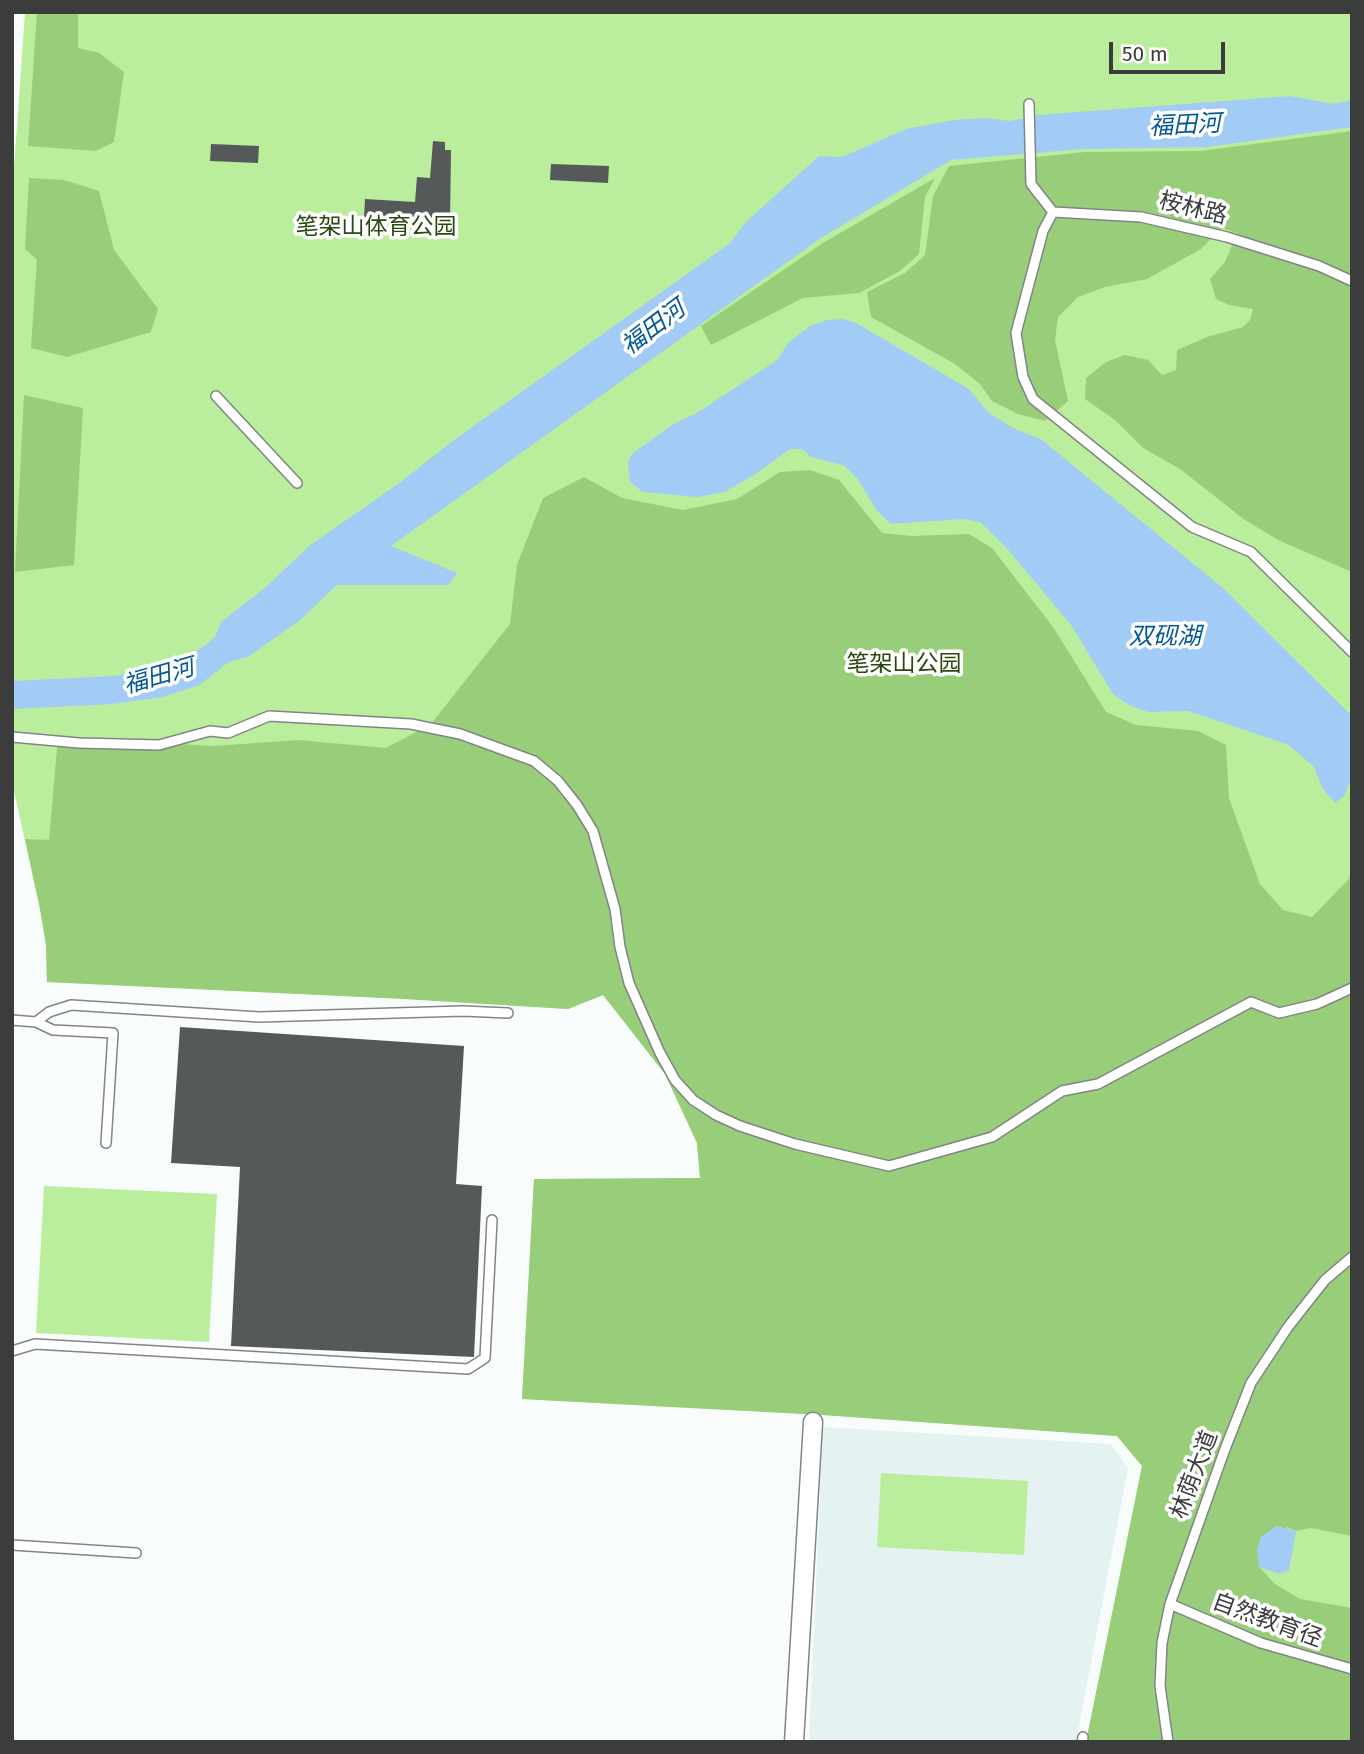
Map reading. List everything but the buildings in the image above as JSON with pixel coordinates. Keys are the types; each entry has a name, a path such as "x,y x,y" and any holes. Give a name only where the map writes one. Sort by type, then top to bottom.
{"street":[{"path":"794,1742 813,1422"}],"lane":[{"path":"1029,104 1031,184 1052,212 1043,231 1016,334 1023,377 1033,399 1192,527 1251,552 1352,652"},
{"name":"桉林路","path":"1052,212 1141,216 1227,237 1319,266 1352,281"},
{"path":"216,396 297,483"},
{"path":"12,737 79,743 159,745 210,731 228,733 269,716 411,724 460,734 534,761 558,781 593,831 612,897 629,983 675,1080 693,1100 740,1126 795,1144 889,1166 992,1137 1062,1091 1098,1084 1251,1002 1279,1013 1317,1004 1352,988"},
{"path":"36,1022 49,1012 71,1005 259,1017 508,1013"},
{"path":"12,1020 36,1022 53,1030 113,1033 106,1143"},
{"path":"12,1351 35,1344 468,1369 485,1358 492,1220"},
{"name":"林荫大道","path":"1168,1742 1160,1686 1162,1643 1170,1604 1195,1528 1251,1383 1288,1327 1325,1280 1352,1257"},
{"path":"12,1545 136,1553"},
{"name":"自然教育径","path":"1170,1604 1261,1643 1352,1669"}],"shaded area":[{"path":"823,1427 1111,1444 1128,1468 1076,1742 809,1742"}],"green space":[{"name":"笔架山公园","path":"25,12 1352,12 1352,1742 1086,1742 1142,1466 1117,1436 823,1415 522,1399 534,1179 700,1178 697,1143 665,1074 603,995 568,1009 47,982 46,945 40,909 12,782 12,197"},
{"path":"37,12 78,12 78,48 99,53 124,72 114,142 96,151 28,146"},
{"path":"1352,131 1352,572 1280,541 1245,520 1180,469 1143,448 1115,420 1085,399 1086,378 1106,362 1125,355 1148,360 1162,375 1176,370 1177,350 1207,337 1243,327 1250,320 1253,309 1229,305 1216,299 1210,279 1225,262 1237,233 1222,228 1201,249 1147,279 1105,287 1078,297 1058,317 1055,340 1068,401 1045,421 1018,414 992,401 980,384 955,364 871,317 867,292 905,273 925,255 933,196 949,166 1085,152 1201,151"},
{"path":"29,178 64,180 99,191 114,250 158,309 151,332 67,357 31,348 37,260 25,249"},
{"path":"935,178 925,197 919,254 900,271 859,293 803,298 711,345 701,326 823,243"},
{"path":"24,395 83,408 74,565 15,572"},
{"name":"笔架山公园","path":"810,470 839,480 882,533 911,536 969,534 992,548 1053,627 1106,712 1136,725 1198,731 1226,745 1229,798 1260,884 1283,910 1312,917 1349,879 1352,866 1352,1536 1311,1528 1296,1531 1287,1527 1259,1567 1275,1584 1300,1599 1352,1608 1352,1742 1086,1742 1142,1466 1117,1436 823,1415 522,1399 534,1179 700,1178 697,1143 665,1074 603,995 568,1009 47,982 46,945 25,839 49,840 58,737 214,746 298,740 386,748 431,724 510,624 517,565 543,498 584,477 622,498 683,510 737,499 780,472"},
{"path":"44,1186 217,1194 209,1342 36,1333"},
{"path":"881,1473 1028,1481 1024,1555 877,1547"}],"water":[{"path":"1290,96 1333,104 1352,100 1352,127 1207,147 1084,149 951,160 821,238 391,546 457,573 449,585 337,585 300,620 248,657 225,663 211,647 221,622 266,587 309,546 729,244 747,221 819,156 842,157 906,129 954,120 984,118 1010,121 1039,115"},
{"name":"双砚湖","path":"843,319 856,323 969,389 988,412 1011,427 1042,440 1223,588 1352,716 1352,777 1344,796 1335,803 1323,789 1314,767 1289,745 1188,711 1148,712 1129,705 1113,694 1071,625 1005,546 980,522 963,519 891,524 877,511 857,478 845,466 811,457 802,449 790,449 754,475 724,492 698,497 643,492 630,482 628,462 633,453 675,423 697,413 777,360 789,342 810,326 827,320"},
{"path":"1276,1526 1296,1531 1289,1570 1280,1574 1259,1567 1257,1550 1261,1537"}],"waterway":[{"name":"福田河","path":"14,695 113,690 157,684 192,673 247,630"}],"park label":[{"name":"笔架山体育公园","path":"376,228"}]}
